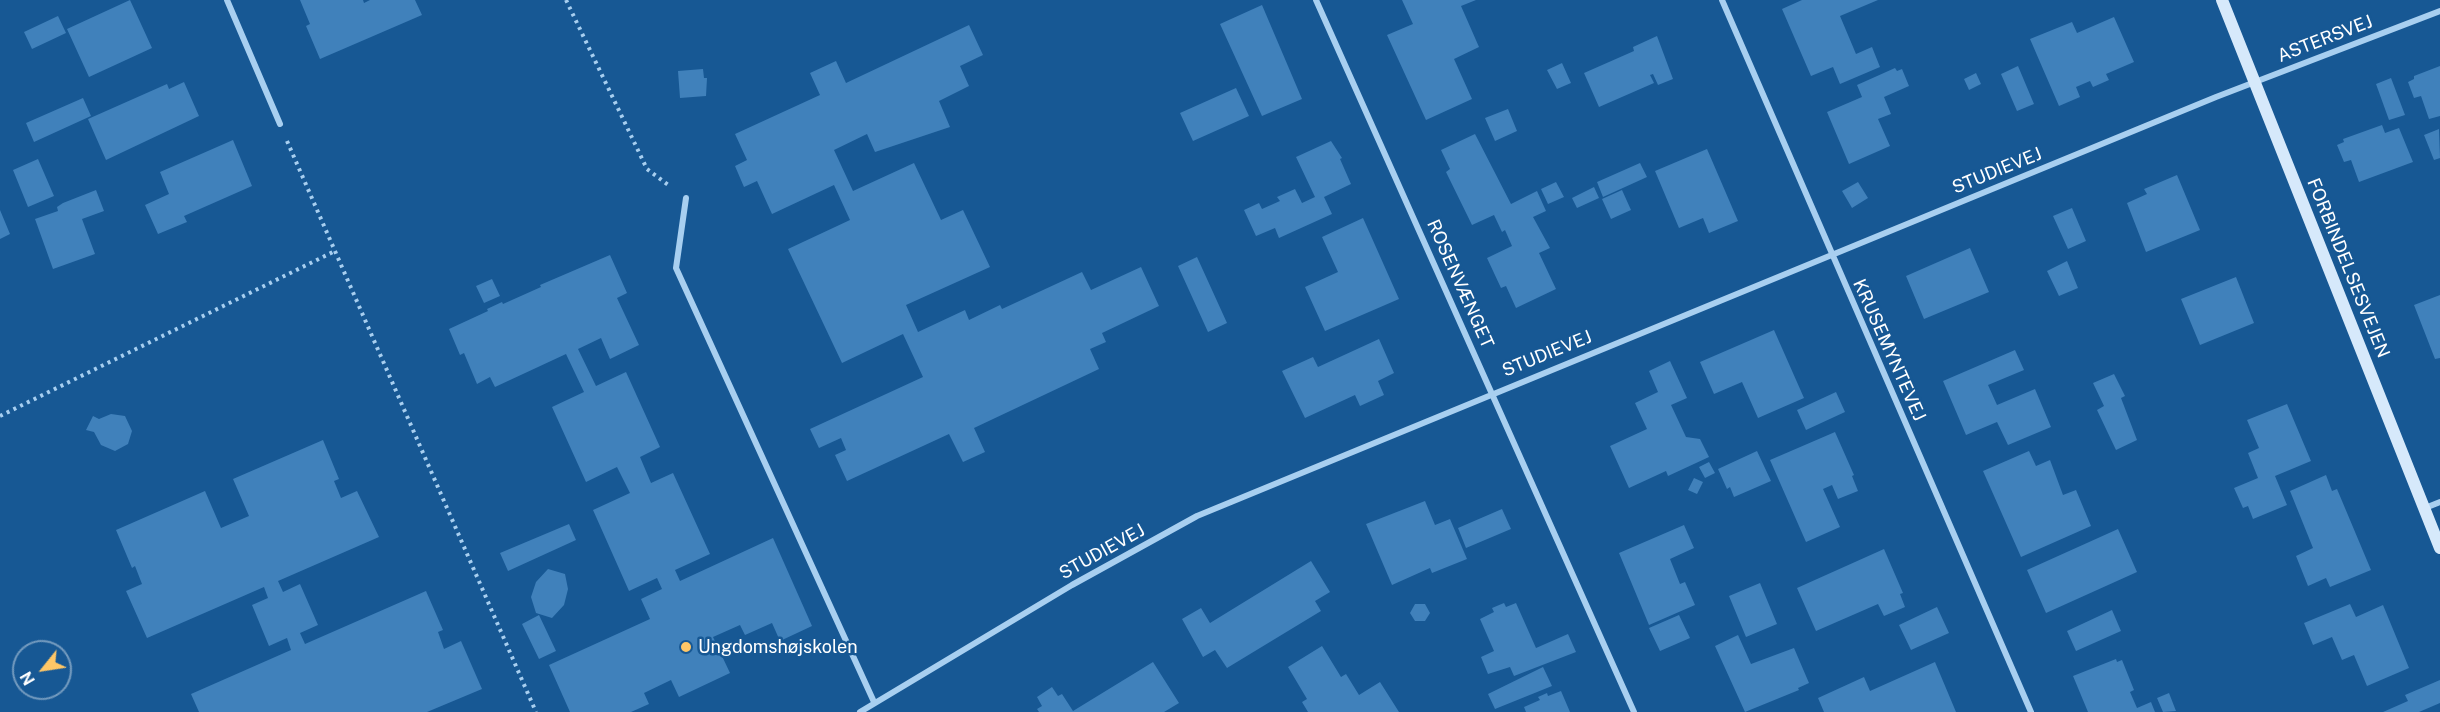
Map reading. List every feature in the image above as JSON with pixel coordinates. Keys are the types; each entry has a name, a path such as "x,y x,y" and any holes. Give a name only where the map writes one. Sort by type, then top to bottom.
{"street":[{"path":"227,0 280,124"},
{"name":"ROSENVÆNGET","path":"1316,0 1634,712"},
{"name":"KRUSEMYNTEVEJ","path":"1722,0 2031,712"},
{"name":"FORBINDELSESVEJEN","path":"2222,0 2440,548"},
{"name":"ASTERSVEJ","path":"2255,83 2440,11"},
{"name":"STUDIEVEJ","path":"860,712 1072,585 1197,516 1492,393 2255,83"},
{"path":"686,198 676,268 874,702"},
{"path":"2424,509 2440,502"}],"path":[{"path":"566,0 647,169 686,198"},
{"path":"280,124 536,712"},
{"path":"0,416 335,251"}],"building":[{"path":"130,0 152,48 89,77 67,29"},
{"path":"300,0 363,0 364,3 370,0 415,0 422,15 320,59 306,26 310,24"},
{"path":"1402,0 1476,0 1461,6 1479,47 1454,59 1472,99 1426,120 1387,35 1413,24"},
{"path":"1802,0 1878,0 1840,16 1856,54 1872,47 1880,67 1840,84 1833,67 1811,76 1782,9"},
{"path":"1262,5 1302,99 1262,116 1220,24"},
{"path":"58,16 66,33 32,49 24,32"},
{"path":"2114,17 2134,62 2106,74 2109,80 2093,87 2090,81 2076,87 2080,97 2059,106 2030,39 2072,22 2077,33"},
{"path":"969,25 983,55 960,66 969,86 939,101 950,127 875,152 867,134 834,150 853,191 914,163 941,220 963,210 990,267 906,305 918,332 965,310 969,320 1000,305 1002,309 1082,272 1091,290 1141,267 1159,306 1102,333 1106,342 1090,349 1099,369 974,428 985,452 963,462 949,434 847,481 835,455 846,450 841,438 819,448 810,429 923,377 903,334 842,363 788,249 850,220 834,185 772,214 757,181 744,187 735,166 747,160 735,134 820,95 810,73 836,61 846,83"},
{"path":"1657,36 1673,79 1658,85 1653,74 1650,75 1654,83 1599,107 1584,73 1634,51 1633,47"},
{"path":"1562,63 1571,83 1557,89 1547,70"},
{"path":"2018,66 2034,104 2017,111 2001,74"},
{"path":"2440,66 2440,116 2429,119 2421,96 2414,98 2408,82 2414,79 2414,76"},
{"path":"1895,68 1897,71 1902,69 1909,86 1884,97 1891,114 1878,119 1890,146 1849,164 1827,112 1862,97 1857,85"},
{"path":"703,69 704,78 707,78 706,96 680,98 678,71"},
{"path":"1976,73 1981,84 1969,90 1964,79"},
{"path":"2391,78 2405,115 2389,120 2376,84"},
{"path":"184,82 199,116 106,160 88,119 167,84 169,89"},
{"path":"1236,88 1249,116 1193,141 1180,113"},
{"path":"83,98 91,116 34,142 26,123"},
{"path":"1508,109 1517,131 1495,141 1485,118"},
{"path":"2382,125 2385,133 2399,128 2413,162 2359,182 2351,160 2344,162 2337,145 2344,142 2343,139"},
{"path":"2439,129 2440,158 2434,160 2424,135"},
{"path":"1475,134 1511,204 1537,191 1546,211 1533,217 1550,248 1539,253 1556,289 1516,308 1506,286 1501,288 1487,258 1512,246 1505,230 1502,232 1494,215 1472,225 1446,172 1450,169 1441,150"},
{"path":"233,140 252,186 184,216 187,222 158,234 145,205 169,194 160,172"},
{"path":"1331,141 1342,158 1340,159 1351,184 1324,197 1332,214 1279,238 1275,228 1256,236 1244,210 1259,203 1262,209 1280,201 1277,197 1295,189 1302,203 1315,197 1296,157"},
{"path":"1707,149 1738,221 1709,233 1703,218 1679,228 1655,171"},
{"path":"38,159 54,196 28,207 13,170"},
{"path":"1640,163 1647,177 1603,197 1597,182"},
{"path":"2177,175 2200,230 2146,252 2127,203 2147,194 2144,189"},
{"path":"1556,182 1564,197 1548,204 1541,189"},
{"path":"1858,182 1868,198 1852,208 1842,191"},
{"path":"1594,187 1599,198 1577,208 1572,198"},
{"path":"96,190 104,211 82,219 95,254 53,269 35,219 58,211 57,207 63,203"},
{"path":"1622,190 1631,210 1611,219 1602,199"},
{"path":"2072,208 2086,241 2068,249 2053,216"},
{"path":"0,210 10,234 0,239"},
{"path":"1363,218 1399,299 1325,331 1305,287 1338,272 1322,237"},
{"path":"1970,248 1989,292 1924,319 1906,276"},
{"path":"610,255 627,293 617,298 639,345 610,359 601,338 578,349 596,386 626,372 660,447 640,457 651,483 673,473 710,554 675,570 680,581 773,538 812,626 780,641 772,623 745,635 740,625 713,637 730,673 679,697 671,680 644,693 649,704 631,712 570,712 549,665 650,619 641,599 662,589 657,578 629,591 593,510 630,493 617,467 586,482 552,407 584,392 566,354 495,387 490,377 477,384 464,353 460,355 449,329 502,302 503,304 541,287 540,285"},
{"path":"1197,257 1227,323 1208,332 1178,266"},
{"path":"2067,261 2078,288 2059,296 2047,271"},
{"path":"2236,277 2254,323 2200,345 2181,299"},
{"path":"492,279 500,296 484,303 476,286"},
{"path":"2440,295 2440,358 2435,359 2414,305"},
{"path":"1774,330 1804,398 1758,418 1742,382 1714,394 1700,362"},
{"path":"1379,339 1394,373 1378,381 1384,395 1360,406 1355,395 1305,418 1282,371 1313,357 1318,367"},
{"path":"2015,350 2024,370 1988,385 1997,405 2035,389 2051,427 2008,445 1997,422 1966,435 1943,381"},
{"path":"1670,361 1687,398 1671,405 1686,437 1700,439 1709,457 1668,476 1666,471 1629,488 1610,446 1647,429 1635,403 1658,392 1649,371"},
{"path":"2114,374 2125,396 2121,398 2137,440 2116,450 2097,410 2104,406 2093,383"},
{"path":"1836,392 1845,412 1806,430 1797,410"},
{"path":"2287,404 2311,461 2275,476 2287,505 2253,519 2248,506 2243,508 2234,488 2258,478 2248,453 2259,448 2247,420"},
{"path":"111,414 125,416 132,431 128,444 115,451 101,445 94,432 86,430 93,416 99,419"},
{"path":"1835,432 1854,475 1852,476 1858,491 1838,499 1832,485 1823,489 1840,527 1806,542 1770,460"},
{"path":"323,440 339,479 334,481 341,498 357,491 379,537 278,581 283,592 300,584 318,625 300,633 305,644 426,591 443,630 438,632 444,649 461,641 482,689 427,712 199,712 191,694 291,650 287,638 269,646 252,605 268,598 264,587 147,638 126,591 142,584 135,566 132,568 116,530 205,491 221,528 249,516 233,479"},
{"path":"1757,451 1771,481 1734,497 1730,487 1727,489 1718,469"},
{"path":"2029,451 2036,466 2050,460 2063,495 2076,490 2091,526 2021,557 1983,471"},
{"path":"1709,462 1715,473 1705,478 1699,467"},
{"path":"2326,475 2332,491 2337,489 2371,570 2330,587 2326,578 2308,586 2296,556 2313,548 2290,491"},
{"path":"1694,478 1703,482 1697,494 1688,490"},
{"path":"1425,501 1435,525 1450,519 1467,559 1432,573 1430,568 1392,585 1366,524"},
{"path":"1502,509 1511,529 1466,548 1458,528"},
{"path":"569,524 576,540 508,571 500,553"},
{"path":"1684,525 1694,548 1670,559 1680,584 1685,582 1695,605 1649,625 1619,553"},
{"path":"2118,529 2137,572 2046,613 2027,570"},
{"path":"1884,549 1903,593 1900,594 1905,607 1884,616 1878,604 1816,631 1797,588"},
{"path":"1311,561 1330,592 1315,601 1321,611 1227,668 1215,650 1203,657 1182,619 1201,608 1210,623"},
{"path":"548,569 565,574 568,589 564,605 552,618 536,613 531,597 536,582"},
{"path":"1760,583 1777,624 1746,637 1729,596"},
{"path":"1504,603 1506,607 1516,603 1536,648 1568,634 1576,652 1514,676 1510,667 1488,674 1481,657 1494,651 1480,619 1494,612 1492,608"},
{"path":"1415,604 1425,604 1430,613 1425,621 1415,621 1410,613"},
{"path":"2350,604 2356,617 2383,605 2409,668 2367,686 2354,655 2342,660 2332,637 2313,645 2304,623"},
{"path":"1937,607 1949,633 1911,650 1899,625"},
{"path":"2112,610 2121,631 2076,651 2067,631"},
{"path":"539,615 556,651 539,659 522,624"},
{"path":"1679,615 1690,638 1660,651 1649,628"},
{"path":"1738,635 1751,664 1794,648 1809,683 1798,688 1799,690 1745,712 1715,646"},
{"path":"1322,646 1341,677 1346,674 1359,695 1380,682 1399,712 1308,712 1302,702 1307,699 1288,667"},
{"path":"2116,659 2117,662 2122,660 2134,690 2130,692 2137,708 2151,702 2155,712 2088,712 2073,676"},
{"path":"1153,662 1179,703 1164,712 1039,712 1037,709 1042,706 1037,697 1052,687 1058,696 1062,694 1073,711"},
{"path":"1935,662 1956,712 1824,712 1818,698 1864,677 1870,691"},
{"path":"1543,667 1552,686 1495,709 1488,694"},
{"path":"2440,680 2440,703 2419,712 2383,712 2408,701 2405,695"},
{"path":"1561,691 1570,712 1526,712 1524,707 1540,700 1538,697"},
{"path":"2169,693 2176,711 2163,712 2157,698"}],"place":[{"name":"Ungdomshøjskolen","path":"686,647"}]}
